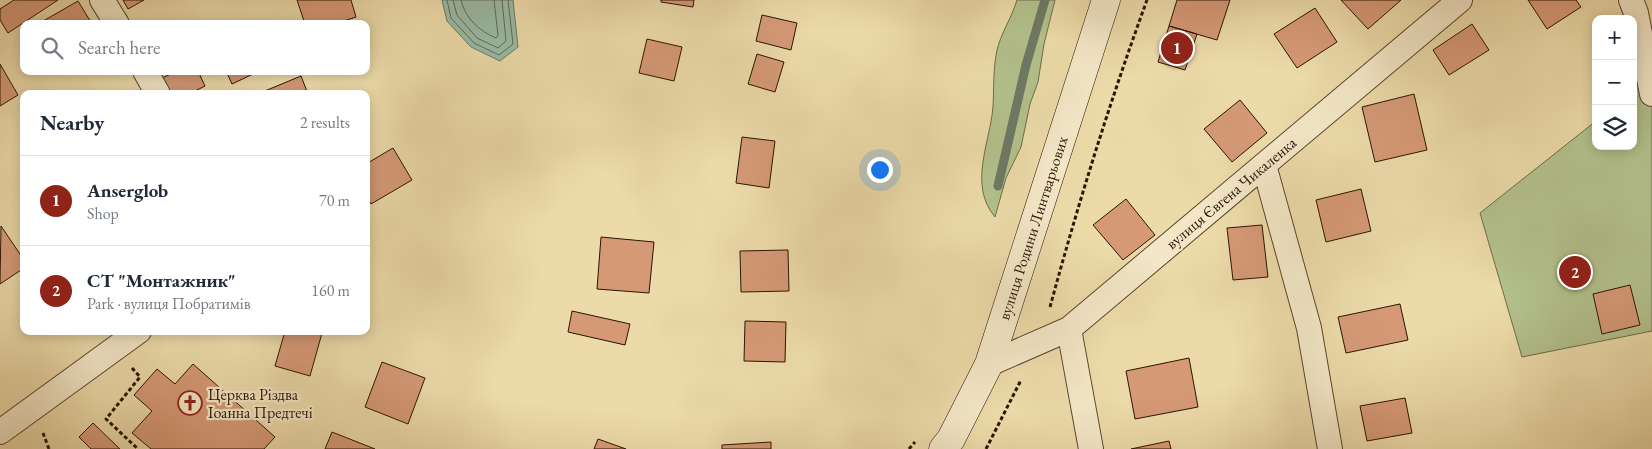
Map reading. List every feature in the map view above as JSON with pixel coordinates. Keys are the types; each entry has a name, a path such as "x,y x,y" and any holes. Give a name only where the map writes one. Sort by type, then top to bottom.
{"main road":[{"name":"вулиця Родини Линтварьових","path":"943,449 952,439 989,364 1106,0"}],"street":[{"path":"102,0 114,20"},
{"name":"вулиця Євгена Чикаленка","path":"989,364 1069,329 1460,0"},
{"path":"1631,0 1636,13 1652,94"},
{"path":"147,75 156,90"},
{"path":"1264,165 1309,328 1330,449"},
{"path":"1069,329 1091,449"},
{"path":"0,432 134,335"}],"path":[{"path":"986,449 1040,342 1075,214 1126,56 1148,0"},
{"path":"117,347 140,377 106,419 138,449"}],"green space":[{"path":"1017,0 1055,0 1044,44 1038,82 1030,104 1021,147 1006,178 995,217 987,205 983,191 983,164 993,107 994,71 997,50"},
{"path":"1652,78 1652,331 1522,357 1480,213 1592,124 1592,150 1637,150 1637,88"}],"water":[{"path":"442,0 513,0 518,47 500,61 471,47 447,21"}],"building":[{"path":"14,0 58,0 28,20 20,20 20,25 8,33 0,20 0,9"},
{"path":"123,0 144,0 128,9"},
{"path":"297,0 351,0 356,17 347,20 304,20"},
{"path":"661,0 694,0 693,7 661,2"},
{"path":"1177,0 1230,0 1217,40 1169,26"},
{"path":"1341,0 1401,0 1368,29"},
{"path":"1528,0 1576,0 1581,7 1547,29"},
{"path":"78,1 90,20 45,20"},
{"path":"1315,8 1337,42 1297,68 1274,34"},
{"path":"762,15 797,23 791,50 756,41"},
{"path":"1472,24 1489,50 1449,75 1433,50"},
{"path":"1169,26 1197,34 1185,70 1158,62"},
{"path":"647,39 682,47 674,81 639,73"},
{"path":"757,54 784,62 775,92 748,84"},
{"path":"0,64 18,95 0,106"},
{"path":"168,75 200,75 205,86 197,90 167,90 162,78"},
{"path":"228,75 251,75 232,84"},
{"path":"301,76 306,90 267,90"},
{"path":"1414,94 1427,150 1375,162 1362,107"},
{"path":"1240,100 1267,133 1232,162 1204,129"},
{"path":"742,137 775,141 769,188 736,183"},
{"path":"393,148 412,180 371,204 370,162"},
{"path":"1361,189 1371,231 1326,242 1316,200"},
{"path":"1126,199 1155,235 1123,260 1093,225"},
{"path":"1262,225 1268,277 1233,280 1227,228"},
{"path":"1,226 20,254 20,271 0,284"},
{"path":"601,237 654,242 649,293 597,289"},
{"path":"788,250 789,291 741,292 740,251"},
{"path":"1630,285 1640,325 1602,334 1593,294"},
{"path":"1400,304 1408,340 1346,353 1338,317"},
{"path":"572,311 630,324 625,345 568,332"},
{"path":"745,321 786,322 785,362 744,361"},
{"path":"284,335 321,335 310,376 275,366"},
{"path":"1189,358 1198,407 1135,419 1126,371"},
{"path":"382,362 425,378 408,424 365,407"},
{"name":"Церква Різдва Іоанна Предтечі","path":"193,364 275,437 264,449 151,449 132,433 152,411 134,395 157,369 175,384"},
{"path":"1405,398 1412,433 1367,441 1360,406"},
{"path":"93,423 120,449 91,449 79,437"},
{"path":"332,432 375,449 325,449"},
{"path":"598,439 626,449 594,449"},
{"path":"1169,441 1171,449 1131,449"},
{"path":"771,442 771,449 722,449 722,445"}],"waterway":[{"path":"998,186 1026,65 1045,0"}],"place":[{"name":"Anserglob","path":"1177,48"},
{"name":"СТ \"Монтажник\"","path":"1575,272"},
{"name":"Церква Різдва Іоанна Предтечі","path":"190,403"}]}
